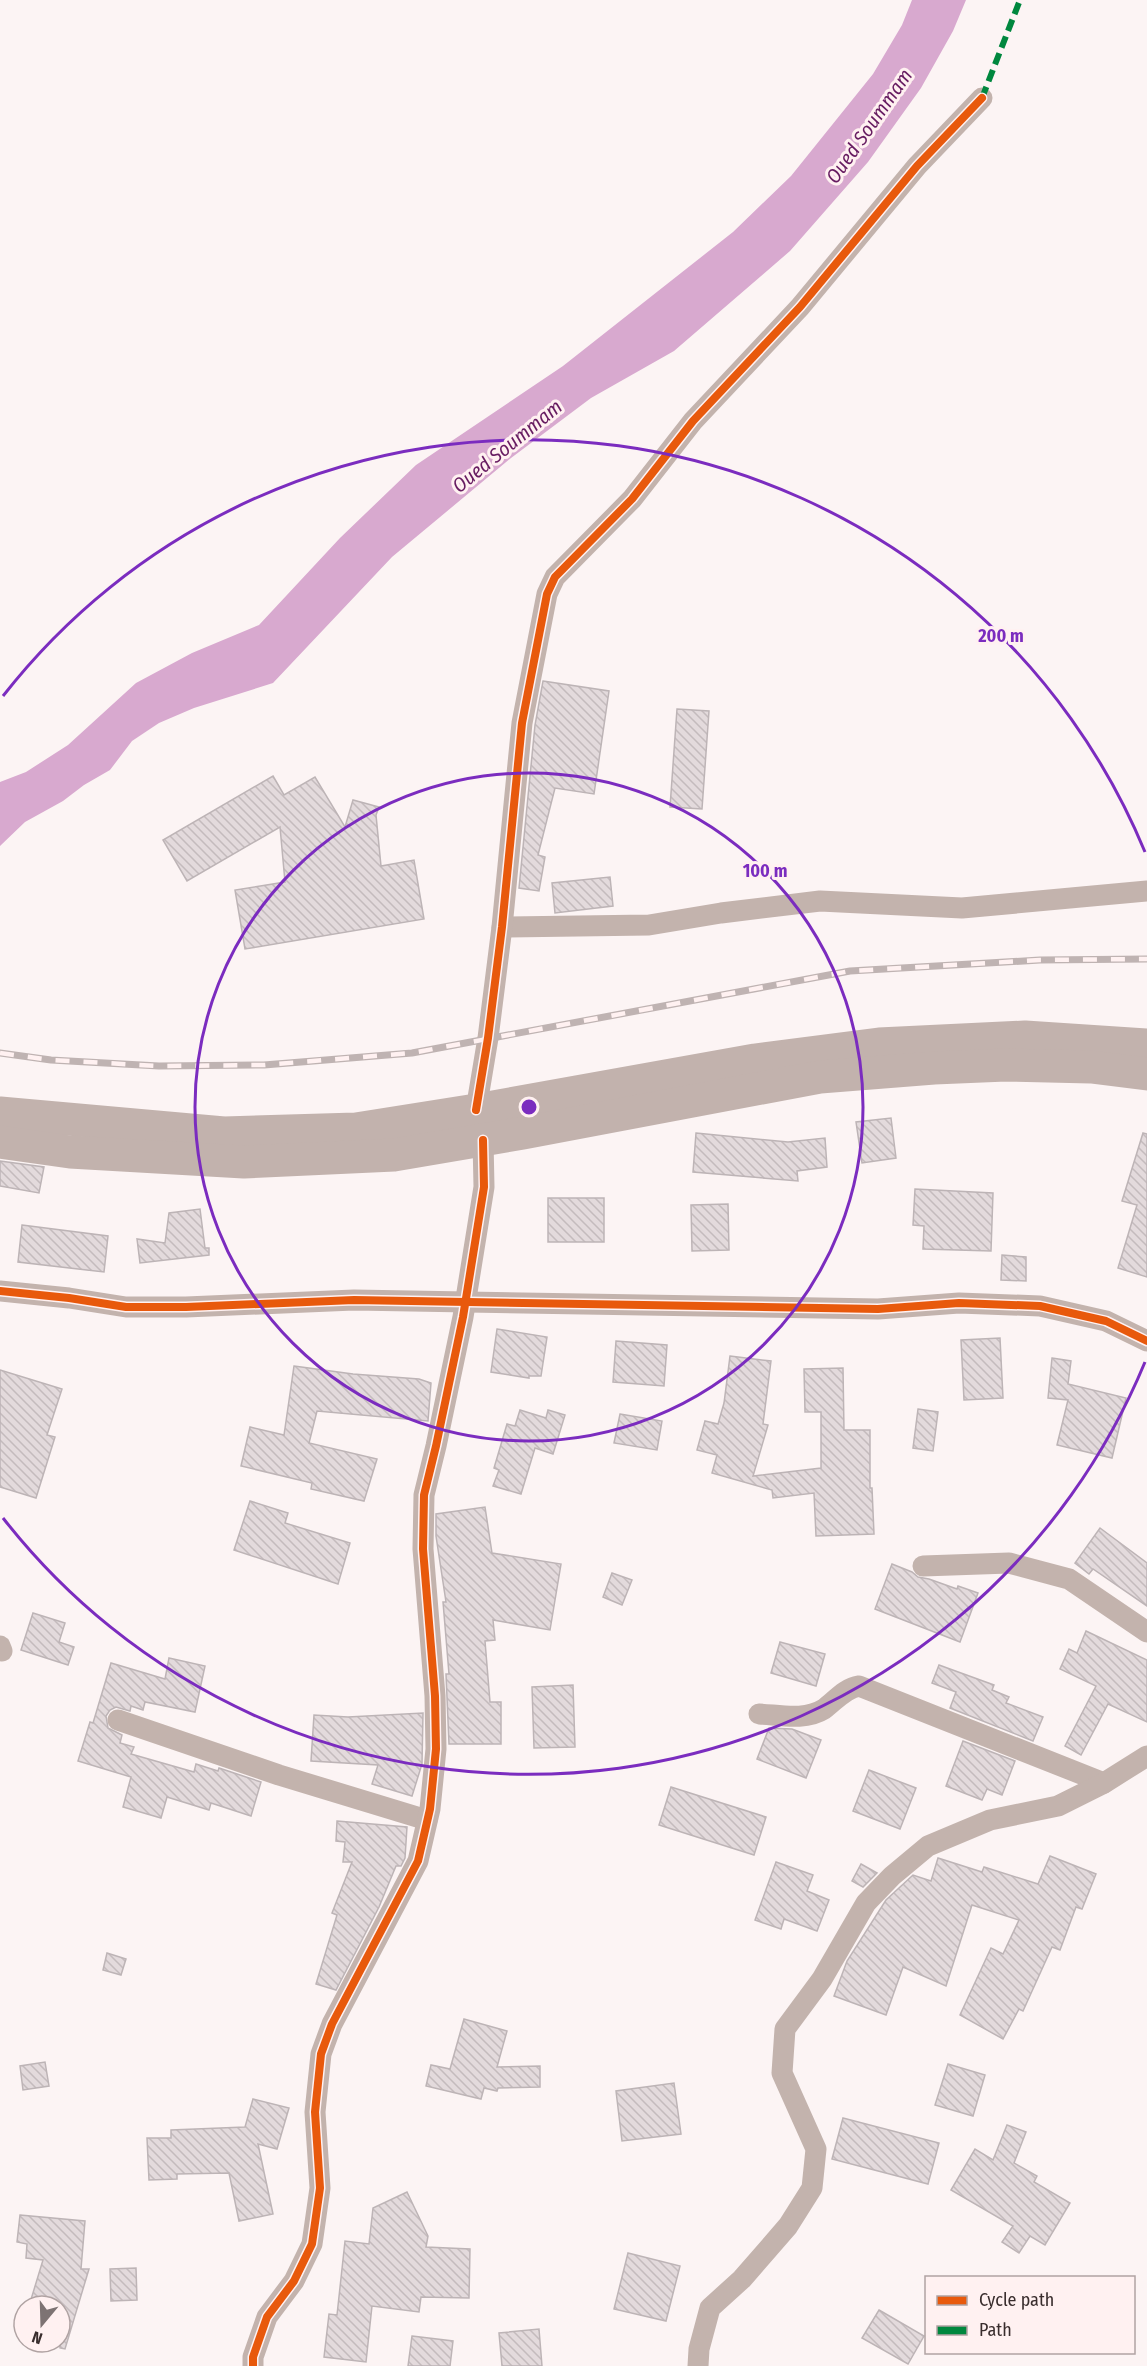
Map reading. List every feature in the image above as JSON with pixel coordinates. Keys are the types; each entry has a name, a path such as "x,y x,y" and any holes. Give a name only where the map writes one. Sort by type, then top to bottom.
{"highway":[{"path":"0,1142 70,1152 244,1162 394,1155 479,1125 744,1061 879,1044 1025,1037 1147,1045"},
{"path":"0,1113 224,1133 479,1125 820,1077 934,1068 1006,1065 1091,1067 1147,1074"}],"street":[{"path":"253,2366 253,2356 267,2317 294,2281 312,2244 320,2188 315,2112 321,2054 332,2024 418,1860 427,1820 436,1749 435,1696 423,1549 424,1494 465,1303 484,1187 479,1125 488,1038 502,927 522,723 547,594 555,577 625,507 693,421 800,308 917,166 982,98"},
{"path":"502,927 649,925 721,913 820,901 963,908 1147,891"},
{"path":"0,1292 69,1298 126,1307 186,1307 354,1300 878,1309 959,1303 1040,1306 1106,1321 1147,1341"},
{"path":"923,1566 1009,1563 1069,1579 1147,1632"},
{"path":"759,1714 806,1717 822,1710 852,1687 859,1686 1104,1783"},
{"path":"118,1720 279,1775 427,1820"},
{"path":"698,2366 699,2349 710,2308 742,2279 788,2226 812,2188 816,2149 783,2073 785,2029 822,1978 866,1904 892,1876 928,1846 990,1820 1058,1806 1104,1783 1147,1756"}],"water":[{"name":"Oued Soummam","path":"912,0 966,0 953,31 921,88 868,162 790,251 674,351 591,398 511,458 392,557 273,683 194,708 159,723 132,741 110,770 63,801 25,822 0,846 0,782 26,772 68,745 136,683 192,653 259,625 340,538 416,465 563,366 733,232 791,176 873,74 902,25"}],"building":[{"path":"543,681 609,691 594,794 555,788 538,855 545,857 539,891 519,888 535,725"},
{"path":"677,709 709,711 702,809 670,807"},
{"path":"273,776 284,795 315,777 345,827 353,800 379,807 376,815 381,866 414,860 424,919 245,949 235,890 285,882 280,827 187,881 163,840"},
{"path":"610,877 613,906 555,913 552,883"},
{"path":"891,1118 896,1158 862,1163 856,1122"},
{"path":"696,1133 788,1142 825,1138 827,1167 797,1171 798,1181 693,1172"},
{"path":"1143,1133 1147,1134 1147,1277 1118,1268 1137,1205 1122,1201"},
{"path":"0,1161 44,1167 39,1193 0,1186"},
{"path":"915,1189 993,1193 991,1251 923,1249 924,1226 913,1225"},
{"path":"548,1198 604,1198 604,1242 548,1242"},
{"path":"728,1204 729,1250 692,1251 691,1205"},
{"path":"200,1209 205,1248 209,1248 209,1255 140,1263 137,1239 165,1243 169,1213"},
{"path":"22,1225 108,1236 104,1272 18,1262"},
{"path":"1002,1255 1026,1257 1026,1281 1001,1280"},
{"path":"497,1329 547,1337 541,1376 529,1376 529,1378 491,1372"},
{"path":"1000,1338 1003,1398 964,1400 961,1340"},
{"path":"616,1341 667,1345 664,1386 613,1382"},
{"path":"730,1356 771,1361 763,1424 768,1425 753,1476 821,1468 821,1412 805,1412 804,1369 843,1368 844,1430 870,1430 870,1488 872,1488 874,1534 816,1536 814,1493 773,1498 772,1490 712,1473 717,1455 697,1450 705,1421 718,1424 724,1403"},
{"path":"1052,1358 1071,1361 1068,1384 1126,1398 1112,1458 1057,1445 1068,1400 1048,1398"},
{"path":"294,1366 353,1374 419,1379 431,1383 428,1421 317,1411 309,1443 377,1459 364,1501 311,1489 312,1483 241,1466 250,1427 284,1435"},
{"path":"0,1370 62,1389 47,1435 55,1437 36,1498 0,1487"},
{"path":"918,1409 938,1412 933,1451 913,1448"},
{"path":"520,1410 546,1418 548,1410 565,1415 553,1454 535,1448 521,1494 493,1486 499,1470 494,1468 507,1424 515,1426"},
{"path":"620,1414 662,1421 657,1450 614,1443"},
{"path":"250,1501 288,1513 285,1523 350,1543 338,1584 234,1550"},
{"path":"485,1507 492,1553 561,1564 550,1630 493,1620 495,1640 485,1641 490,1702 501,1702 501,1744 449,1744 446,1674 449,1674 443,1602 446,1602 436,1536 436,1514"},
{"path":"1100,1528 1147,1563 1147,1606 1093,1569 1089,1574 1075,1563"},
{"path":"892,1564 918,1577 978,1593 960,1642 875,1609"},
{"path":"612,1573 632,1580 622,1605 603,1597"},
{"path":"33,1613 65,1623 59,1642 74,1647 68,1665 21,1650"},
{"path":"1086,1631 1147,1660 1147,1722 1108,1704 1081,1755 1065,1746 1096,1686 1060,1669 1069,1649 1077,1653"},
{"path":"780,1642 825,1654 816,1686 771,1673"},
{"path":"169,1658 205,1666 195,1712 145,1702 143,1710 131,1706 130,1711 116,1707 106,1716 108,1728 122,1735 120,1743 134,1747 131,1754 194,1772 196,1764 218,1771 219,1768 261,1782 251,1816 211,1803 209,1810 167,1797 161,1818 123,1807 131,1777 78,1761 90,1722 93,1723 111,1663 165,1679"},
{"path":"939,1665 994,1685 992,1690 1009,1697 1006,1703 1043,1717 1033,1741 950,1708 956,1692 932,1683"},
{"path":"573,1685 575,1747 534,1748 532,1687"},
{"path":"423,1713 422,1764 412,1796 372,1784 378,1765 311,1761 314,1715 348,1717"},
{"path":"769,1728 792,1729 821,1740 806,1778 757,1759"},
{"path":"963,1741 1015,1761 1002,1795 987,1789 982,1800 946,1786"},
{"path":"869,1770 916,1788 900,1829 853,1811"},
{"path":"671,1787 766,1817 754,1855 659,1825"},
{"path":"337,1821 407,1827 405,1858 401,1866 396,1866 379,1907 336,1990 316,1984 337,1915 332,1913 352,1862 343,1862 345,1842 336,1841"},
{"path":"1050,1856 1096,1874 1082,1909 1076,1907 1060,1950 1052,1947 1023,2011 1019,2009 1003,2039 960,2015 991,1948 1003,1954 1019,1920 972,1905 946,1986 903,1967 886,2015 834,1996 847,1961 886,1900 913,1875 931,1881 938,1858 982,1872 984,1867 1038,1884"},
{"path":"776,1862 813,1875 807,1891 829,1900 817,1931 784,1919 781,1929 755,1920"},
{"path":"861,1864 877,1873 863,1887 852,1881"},
{"path":"107,1953 126,1959 121,1975 103,1970"},
{"path":"464,2019 507,2031 497,2067 540,2066 540,2087 498,2088 497,2091 484,2088 481,2099 426,2086 431,2065 450,2069"},
{"path":"45,2062 49,2086 23,2090 20,2066"},
{"path":"948,2064 985,2075 973,2116 935,2105"},
{"path":"674,2083 681,2134 622,2141 616,2091"},
{"path":"253,2099 289,2108 277,2149 258,2144 273,2214 239,2221 229,2173 177,2174 177,2179 149,2180 147,2138 171,2138 171,2130 245,2127"},
{"path":"843,2118 939,2143 928,2184 832,2159"},
{"path":"1007,2125 1026,2132 1014,2163 1037,2176 1034,2182 1070,2203 1045,2245 1030,2236 1019,2253 1002,2242 1013,2226 951,2190 975,2149 993,2160"},
{"path":"407,2192 428,2236 426,2247 470,2249 469,2298 421,2297 419,2312 372,2306 366,2362 324,2357 329,2314 337,2315 345,2241 369,2244 373,2208"},
{"path":"20,2215 85,2221 81,2269 89,2269 72,2326 72,2294 33,2294 43,2260 26,2258 27,2244 17,2242"},
{"path":"628,2253 680,2266 666,2321 614,2309"},
{"path":"136,2268 137,2300 111,2301 110,2269"},
{"path":"879,2310 924,2336 908,2364 862,2338"},
{"path":"539,2329 542,2366 502,2366 499,2333"},
{"path":"412,2336 453,2341 450,2366 408,2366"}],"railway":[{"path":"0,1053 51,1060 159,1066 264,1065 412,1053 850,971 1040,960 1147,959"}],"marked path":[{"path":"982,98 1020,0"}],"cycle path":[{"path":"476,1110 502,927 522,723 547,594 555,577 632,499 693,421 800,307 917,166 982,98"},
{"path":"253,2366 253,2357 267,2317 294,2281 312,2244 320,2188 315,2112 321,2054 332,2024 418,1861 430,1809 436,1749 435,1696 423,1549 424,1495 463,1317 484,1187 483,1140"},
{"path":"0,1291 126,1307 186,1307 354,1300 878,1309 959,1303 1040,1306 1106,1321 1147,1341"}]}
